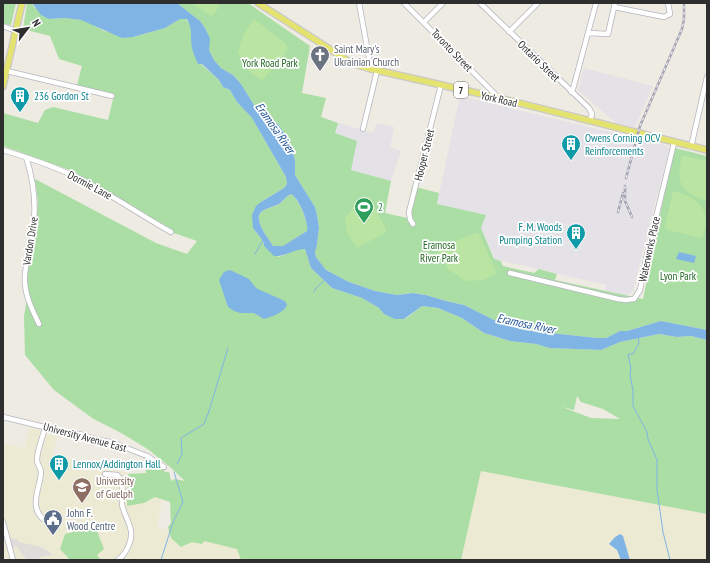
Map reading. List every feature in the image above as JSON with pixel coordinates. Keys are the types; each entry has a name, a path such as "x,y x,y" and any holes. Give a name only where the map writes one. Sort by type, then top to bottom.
{"main road":[{"path":"3,86 22,3"},
{"name":"York Road","path":"258,3 351,63 374,70 499,98 674,143 707,150"}],"street":[{"path":"359,3 374,70 363,129"},
{"name":"Toronto Street","path":"404,3 499,98"},
{"path":"424,22 443,3"},
{"name":"Ontario Street","path":"480,3 590,110 592,114 590,121"},
{"path":"509,32 538,3"},
{"path":"571,92 596,3"},
{"path":"588,33 608,34 615,5 664,17 670,14 668,3"},
{"path":"4,27 16,31"},
{"path":"5,73 112,96"},
{"path":"691,147 707,77"},
{"name":"Hooper Street","path":"413,224 410,219 409,212 441,85"},
{"name":"Waterworks Place","path":"510,273 618,299 626,300 634,298 640,290 674,143"},
{"name":"Dormie Lane","path":"3,150 26,157 72,175 170,232"},
{"name":"Vardon Drive","path":"26,157 33,182 35,206 32,238 25,272 25,284 30,304 39,324"},
{"name":"University Avenue East","path":"3,416 111,442 147,456 164,467"},
{"path":"45,427 37,458 37,464 41,472 36,492 37,509 42,518 58,518"},
{"path":"105,474 117,475 121,480 123,487 122,506 131,531 128,547 118,560"},
{"path":"3,522 13,560"}],"shaded area":[{"path":"584,68 653,86 635,127 616,123 578,90"},
{"path":"460,96 668,146 669,149 633,291 625,296 605,291 606,285 495,259 481,228 437,204"},
{"path":"338,123 373,133 377,123 394,127 390,147 401,151 391,181 351,170 335,133"},
{"name":"University of Guelph","path":"30,425 59,432 52,455 166,482 157,527 237,549 241,560 3,560 3,443 24,448"},
{"path":"480,471 707,514 707,560 461,560"},
{"path":"12,538 19,542 41,547 52,555 41,557 37,560 28,560 23,556 17,547 15,546 12,550 10,541"}],"green space":[{"path":"3,3 16,3 11,25 3,24"},
{"path":"27,3 32,3 34,7 49,19 65,18 81,20 104,31 133,37 165,28 180,19 186,19 190,24 192,47 201,64 219,80 223,87 230,90 237,102 252,118 286,177 287,184 284,188 261,202 253,228 263,241 264,246 279,257 299,249 305,249 311,268 332,288 362,298 379,308 384,314 405,319 422,306 438,308 462,318 484,333 510,341 536,344 549,348 601,350 620,342 659,334 677,337 691,336 707,340 707,514 481,471 461,560 241,560 237,549 204,541 202,544 192,542 181,547 171,538 168,527 171,523 170,502 155,497 144,503 127,506 128,474 146,473 144,454 157,463 165,472 169,472 171,481 175,479 185,481 149,450 123,434 92,418 54,390 25,355 24,316 28,292 27,275 36,226 38,202 35,179 156,243 187,254 197,241 171,232 89,184 75,172 3,146 3,113 38,123 45,110 53,107 108,120 114,95 77,85 82,66 59,59 50,36 23,29","holes":["577,396 581,402 603,409 620,419 591,418 562,407 574,410"]},
{"name":"Eramosa River Park","path":"177,3 248,3 310,46 302,93 326,98 321,117 338,123 335,133 357,141 351,170 391,181 385,213 407,218 412,186 439,193 437,204 486,215 481,228 494,259 501,261 503,266 534,273 539,269 557,274 555,280 643,299 675,148 707,156 707,330 661,321 627,331 620,331 606,338 523,330 494,320 464,305 426,295 413,293 397,295 375,291 349,282 326,270 316,257 315,252 319,227 315,207 295,175 295,160 290,143 278,124 256,108 241,84 233,75 221,68 214,60 209,50 205,28 200,21"},
{"path":"192,3 221,3 212,17"},
{"name":"York Road Park","path":"254,19 285,43 287,47 285,54 262,81 247,69 238,52 243,35"},
{"path":"682,155 707,161 707,201 690,194 682,185 679,173"},
{"path":"673,191 691,197 704,210 706,216 706,227 702,238 667,230 665,227"},
{"path":"291,194 303,211 307,231 283,247 273,246 260,224 259,215 261,212 279,204"},
{"name":"2","path":"369,197 386,229 386,232 357,248 347,233 345,219 355,205"},
{"path":"475,233 479,234 497,273 483,280 465,281 448,269 437,249"},
{"path":"89,528 97,531 104,549 97,555 101,560 70,560 60,549 65,534"}],"water":[{"name":"Eramosa River","path":"32,3 177,3 200,21 210,39 209,50 214,60 221,68 233,75 241,84 256,108 278,124 290,143 295,160 295,175 315,207 317,215 319,227 315,252 316,257 326,270 349,282 375,291 397,295 413,293 426,295 464,305 494,320 523,330 606,338 620,331 627,331 661,321 707,330 707,340 691,336 677,337 659,334 620,342 601,350 549,348 536,344 510,341 484,333 462,318 438,308 422,306 404,319 395,319 384,314 379,308 362,298 332,288 311,268 305,249 274,256 264,246 263,241 253,228 252,215 256,206 284,188 287,184 286,177 252,118 237,102 230,90 223,87 219,80 202,64 198,64 192,50 191,30 187,19 180,19 165,28 133,37 122,38 81,20 65,18 49,19 41,15","holes":["291,194 294,196 303,211 307,231 283,246 273,246 260,224 259,215 261,212 279,204 289,195"]},
{"path":"679,252 696,256 694,263 676,259"},
{"path":"230,270 249,279 256,288 285,301 287,305 283,311 264,319 254,313 240,313 228,307 219,280 224,272"},
{"path":"620,534 623,536 630,560 621,560 617,550 609,544"}],"waterway":[{"path":"255,254 263,240"},
{"path":"314,292 316,288 324,281"},
{"path":"638,338 639,343 633,354 628,355 631,368 630,374 633,391 633,406 647,432 648,439 657,460 657,490 663,532 670,560"},
{"path":"177,464 182,454 181,438 204,424 228,348"},
{"path":"161,560 173,522 183,502 174,472"}],"railway":[{"path":"626,178 640,126 682,29 684,19 684,3"},
{"path":"625,186 625,201 632,217"},
{"path":"618,212 623,193"}],"place":[{"name":"Saint Mary's Ukrainian Church","path":"320,72"},
{"name":"236 Gordon St","path":"20,113"},
{"name":"Owens Corning OCV Reinforcements","path":"571,161"},
{"name":"2","path":"364,224"},
{"name":"F. M. Woods Pumping Station","path":"576,250"},
{"name":"Lennox/Addington Hall","path":"59,481"},
{"name":"University of Guelph","path":"82,504"},
{"name":"John F. Wood Centre","path":"53,536"}],"park label":[{"name":"Lyon Park","path":"678,276"}]}
